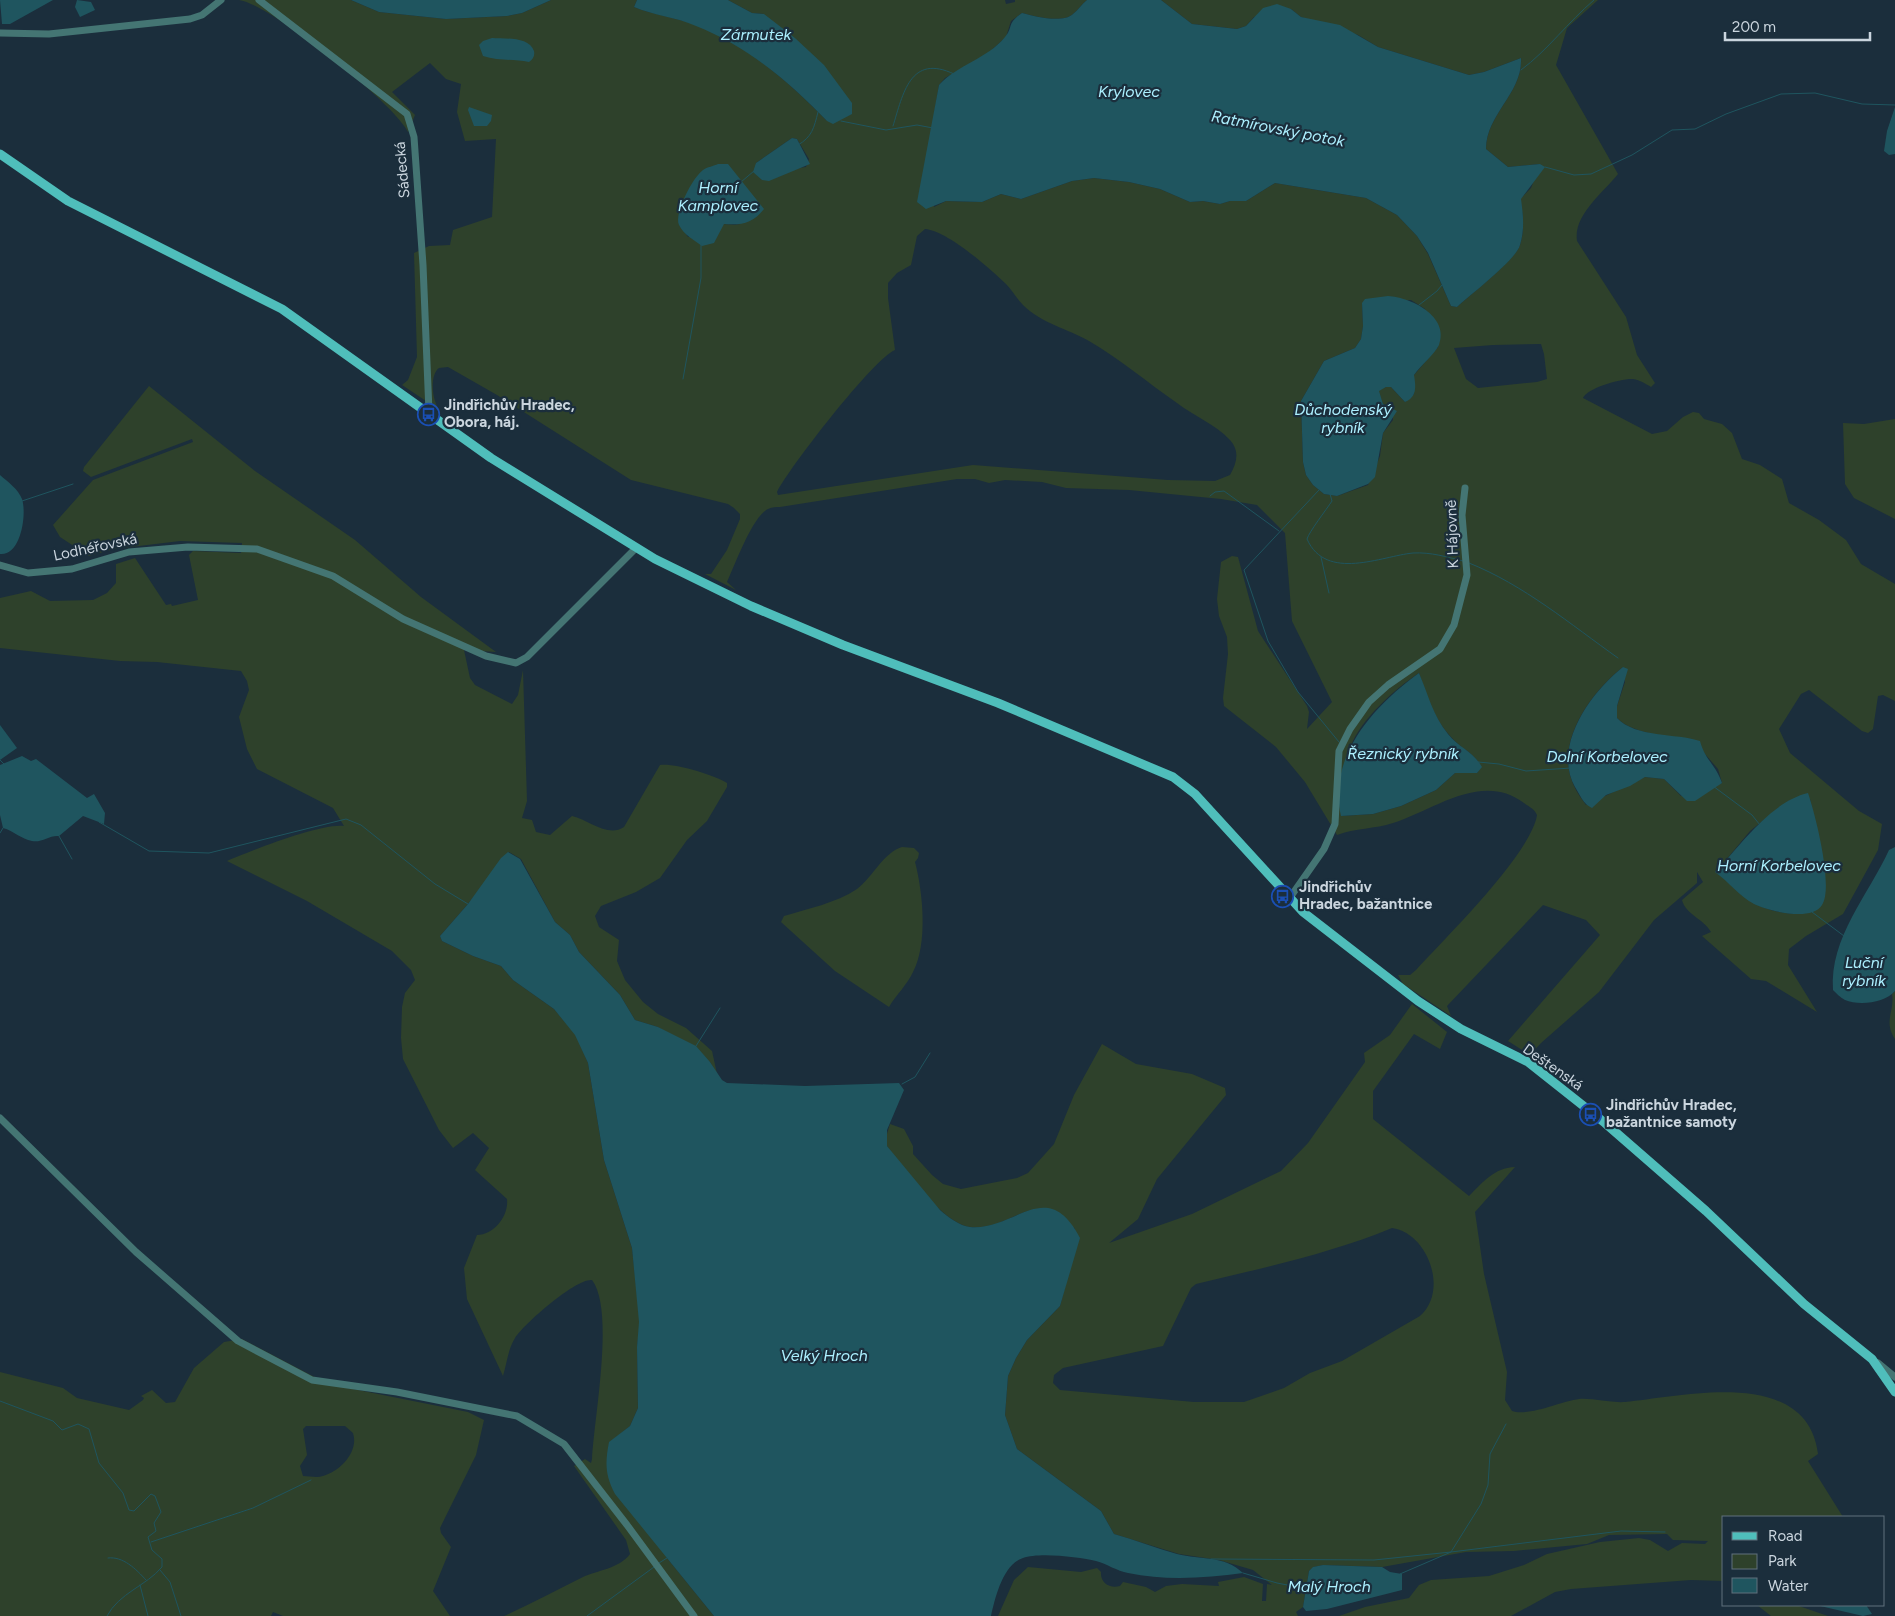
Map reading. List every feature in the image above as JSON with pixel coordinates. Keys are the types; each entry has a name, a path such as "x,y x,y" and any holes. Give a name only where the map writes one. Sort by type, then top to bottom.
{"main road":[{"name":"Deštenská","path":"0,154 68,201 282,309 491,458 636,548 751,606 843,645 998,703 1173,777 1195,794 1289,899 1418,1001 1462,1029 1528,1062 1605,1123 1706,1211 1804,1304 1872,1359 1895,1392"}],"street":[{"path":"0,33 49,34 190,19 202,15 221,0"},
{"name":"Sádecká","path":"259,0 407,114 414,137 423,265 428,412"},
{"name":"K Hájovně","path":"1289,899 1324,849 1335,824 1339,751 1350,729 1369,702 1388,685 1429,659 1440,649 1454,625 1467,575 1463,524 1465,488"},
{"name":"Lodhéřovská","path":"0,565 28,572 72,569 129,552 188,547 257,549 333,576 403,619 486,656 516,663 527,658 636,548"},
{"path":"0,1118 136,1252 238,1341 312,1380 397,1392 518,1416 564,1444 627,1524 694,1616"},
{"path":"1872,1359 1895,1377"}],"green space":[{"path":"239,0 351,0 379,12 446,19 507,16 522,13 551,0 637,0 634,7 693,24 731,42 782,78 827,121 764,14 752,13 728,0 1005,0 1006,4 1015,2 1015,0 1087,0 1068,17 1055,19 1022,13 1011,21 1006,37 984,57 945,78 939,85 932,128 934,207 946,201 982,202 1001,194 1021,199 1072,181 1094,178 1129,182 1160,189 1190,202 1203,201 1220,204 1230,201 1246,201 1275,183 1366,198 1397,215 1417,236 1428,254 1451,306 1457,307 1510,259 1522,239 1523,222 1520,199 1531,188 1540,164 1508,167 1486,149 1492,125 1516,82 1520,71 1521,58 1484,72 1469,75 1378,47 1358,35 1301,17 1291,9 1254,17 1246,26 1237,29 1192,24 1161,0 1598,0 1567,28 1556,65 1618,174 1585,213 1577,231 1577,241 1626,317 1637,355 1655,383 1651,387 1633,379 1621,380 1598,387 1583,398 1652,434 1667,431 1683,417 1693,412 1699,413 1704,419 1722,424 1732,433 1742,459 1760,465 1782,479 1789,503 1819,520 1846,540 1861,564 1895,584 1895,701 1883,695 1878,696 1873,729 1868,733 1862,731 1809,690 1801,694 1779,729 1790,753 1859,811 1882,824 1878,850 1843,914 1806,936 1789,949 1788,965 1817,1012 1766,981 1751,979 1702,936 1711,932 1687,910 1682,900 1703,882 1697,872 1697,883 1654,920 1599,992 1530,1055 1508,1041 1600,935 1586,920 1543,905 1447,1006 1451,1016 1403,984 1398,975 1410,975 1416,970 1504,873 1531,832 1537,815 1531,808 1508,794 1492,791 1475,792 1458,796 1393,823 1337,835 1305,782 1276,747 1224,706 1223,698 1228,654 1227,637 1219,616 1217,599 1221,562 1232,556 1238,557 1258,631 1307,706 1309,712 1307,729 1332,702 1292,621 1285,533 1257,505 1221,499 1129,490 1066,488 1042,482 1005,480 989,483 975,479 957,479 773,507 768,509 756,521 739,554 727,582 736,590 705,574 711,574 727,550 740,519 740,514 728,504 631,480 497,395 448,367 439,368 433,383 435,402 441,411 402,385 408,380 417,357 414,253 429,246 450,245 453,230 492,217 496,139 465,141 457,112 461,84 446,79 430,63 392,92 415,115 408,132 398,118 357,79 277,18","holes":["792,138 797,139 809,159 806,167 773,179 762,180 756,163","679,213 740,225 723,224 688,237 679,224","925,229 934,231 956,243 999,277 1021,303 1038,317 1100,348 1224,434 1233,444 1236,453 1236,462 1230,475 1215,481 1168,480 973,465 778,495 777,492 785,479 833,415 869,372 884,357 895,350 888,298 888,283 897,273 911,265 917,236","1411,300 1425,309 1438,347 1414,375 1414,394 1405,402 1391,387 1378,390 1383,404 1393,407 1393,420 1383,433 1380,456 1368,485 1337,496 1324,494 1313,485 1306,475 1303,462 1301,401 1324,361 1355,348 1361,339 1363,326 1362,303","1541,344 1547,379 1537,382 1478,388 1466,379 1454,348","1623,667 1625,682 1617,706 1617,718 1632,728 1642,731 1663,736 1692,739 1718,769 1722,783 1681,796 1664,779 1645,777 1586,805 1576,791 1572,781 1568,765 1569,749 1573,733 1580,718 1600,689","1419,673 1440,723 1455,741 1474,757 1481,767 1477,773 1455,773 1436,790 1401,806 1373,814 1341,816 1347,761 1351,746 1370,715 1400,687","1810,799 1816,827 1799,914 1771,910 1753,902 1716,872 1750,831 1789,801"]},
{"path":"149,386 255,471 355,540 421,597 496,652 464,650 470,678 475,685 512,704 518,695 523,670 527,801 522,818 532,820 536,832 550,835 572,816 605,829 618,830 624,827 660,765 694,770 727,783 727,787 707,821 687,840 660,878 636,892 601,906 595,916 599,927 619,940 617,961 625,980 643,1002 658,1014 686,1028 712,1051 717,1074 710,1062 658,1027 635,1020 620,995 579,952 570,935 555,922 521,859 509,852 440,936 442,941 473,956 501,966 513,980 554,1009 576,1035 588,1063 604,1160 632,1248 640,1322 637,1347 638,1408 630,1426 609,1443 667,1558 714,1616 504,1616 587,1575 614,1566 630,1554 626,1540 574,1466 585,1459 591,1463 592,1459 603,1339 599,1295 592,1280 584,1281 574,1286 539,1313 515,1338 509,1351 503,1376 467,1299 464,1268 477,1235 489,1232 503,1218 506,1212 507,1199 475,1170 489,1148 473,1133 453,1148 439,1130 403,1059 401,1038 402,1007 405,993 415,980 411,970 392,951 307,901 227,861 303,833 333,826 344,826 333,808 257,769 247,749 239,717 249,690 247,681 241,671 157,662 120,661 0,648 0,598 31,591 50,601 93,600 107,593 116,583 116,564 135,558 166,605 171,604 172,606 198,600 189,555 193,551 241,553 242,543 180,541 114,549 89,556 60,537 53,525 93,480 193,442 192,439 91,477 83,471 84,467"},
{"path":"1895,419 1895,519 1854,498 1845,484 1843,423 1864,424"},
{"path":"902,847 914,848 919,853 915,862 922,903 921,947 913,972 889,1007 835,971 781,922 784,916 831,902 849,894 863,884 889,854"},
{"path":"1895,991 1895,1039 1890,1027 1890,1021 1892,994"},
{"path":"1412,1004 1447,1032 1440,1049 1414,1034 1373,1091 1373,1119 1469,1196 1495,1173 1515,1167 1475,1212 1484,1274 1507,1372 1505,1400 1512,1411 1527,1412 1579,1399 1625,1402 1709,1393 1740,1393 1768,1397 1792,1408 1809,1426 1818,1454 1808,1461 1842,1516 1722,1516 1722,1581 1691,1580 1571,1589 1555,1592 1511,1616 1339,1616 1365,1607 1409,1598 1419,1585 1431,1580 1489,1576 1524,1565 1547,1554 1600,1542 1639,1538 1650,1540 1668,1551 1682,1543 1705,1544 1708,1541 1673,1540 1667,1534 1609,1535 1587,1544 1514,1551 1466,1552 1382,1567 1323,1565 1314,1567 1309,1571 1303,1607 1296,1612 1298,1616 998,1616 1014,1580 1028,1567 1081,1572 1097,1568 1101,1572 1104,1582 1109,1586 1120,1586 1123,1582 1146,1587 1155,1592 1166,1586 1182,1584 1219,1586 1218,1582 1244,1577 1263,1584 1262,1601 1266,1601 1267,1584 1272,1585 1253,1570 1219,1560 1179,1554 1114,1534 1101,1511 1017,1449 1005,1415 1008,1376 1027,1340 1060,1306 1070,1268 1075,1229 1061,1216 1048,1210 1036,1209 1024,1212 1000,1223 986,1226 971,1227 960,1224 936,1206 924,1194 887,1146 886,1137 890,1124 904,1129 913,1146 913,1154 932,1175 943,1184 961,1189 1017,1178 1028,1173 1054,1144 1074,1095 1102,1044 1136,1064 1192,1074 1225,1088 1226,1095 1157,1179 1138,1219 1109,1243 1192,1214 1281,1171 1308,1143 1365,1062 1364,1053 1390,1035","holes":["1392,1228 1405,1232 1416,1240 1430,1264 1433,1278 1433,1292 1429,1305 1420,1316 1342,1361 1310,1373 1284,1388 1244,1402 1194,1402 1060,1390 1053,1383 1054,1375 1063,1368 1163,1346 1191,1288 1196,1284 1320,1253"]},
{"path":"242,1339 328,1384 468,1412 484,1420 476,1455 440,1528 441,1533 451,1547 433,1591 450,1616 283,1616 273,1612 271,1616 0,1616 0,1372 63,1388 77,1398 129,1410 143,1400 144,1398 141,1396 152,1390 166,1403 175,1402 194,1368 224,1342","holes":["306,1426 345,1426 353,1433 354,1440 351,1453 342,1465 323,1476 303,1476 300,1466 307,1455 303,1429"]},
{"path":"1758,1606 1799,1606 1828,1616 1771,1616"}],"water":[{"path":"0,0 53,0 10,24 2,24"},
{"path":"77,0 91,2 95,10 80,17 75,7"},
{"path":"351,0 551,0 522,13 507,16 446,19 379,12"},
{"name":"Zármutek","path":"637,0 728,0 752,13 764,14 795,38 824,65 852,103 852,114 833,124 827,121 782,79 733,44 715,34 680,20 634,7"},
{"name":"Krylovec","path":"1087,0 1161,0 1192,24 1237,29 1246,26 1263,8 1277,4 1291,9 1301,17 1340,25 1378,47 1469,75 1484,72 1521,58 1520,71 1516,82 1492,125 1486,149 1508,167 1540,164 1545,167 1521,199 1523,227 1522,239 1517,251 1502,268 1457,307 1451,306 1428,253 1417,236 1397,215 1366,198 1275,183 1246,201 1230,201 1220,204 1203,201 1190,202 1160,189 1129,182 1094,178 1072,181 1021,199 1001,194 982,202 946,201 926,209 917,202 939,85 954,72 998,45 1008,33 1014,20 1022,13 1055,19 1068,17"},
{"path":"492,38 516,39 527,43 534,51 533,57 529,62 494,59 483,56 479,45 483,41"},
{"path":"469,107 492,115 491,121 487,126 474,126 468,110"},
{"path":"1895,107 1895,154 1889,155 1884,151 1887,131"},
{"path":"792,138 797,139 810,164 769,181 762,180 753,172 756,163"},
{"name":"Horní Kamplovec","path":"718,164 728,164 764,209 751,221 724,224 714,243 702,246 681,229 678,219 679,212 694,180 705,169"},
{"name":"Důchodenský rybník","path":"1388,296 1407,300 1426,310 1439,325 1441,335 1439,345 1414,375 1415,391 1409,400 1405,402 1391,387 1386,387 1379,391 1383,404 1397,411 1383,433 1375,477 1368,484 1337,496 1324,494 1313,485 1306,475 1303,462 1301,401 1324,361 1355,348 1361,339 1363,326 1362,303 1365,299"},
{"path":"0,475 20,495 24,514 18,541 7,553 0,554"},
{"name":"Dolní Korbelovec","path":"1623,667 1628,669 1617,706 1617,718 1635,729 1645,732 1700,741 1722,783 1695,801 1687,801 1664,779 1645,777 1630,786 1606,795 1592,808 1584,802 1575,787 1569,771 1568,754 1572,738 1578,721 1588,705"},
{"name":"Řeznický rybník","path":"1419,673 1443,727 1452,739 1474,757 1482,767 1477,773 1455,773 1436,790 1401,806 1373,814 1341,816 1339,794 1341,773 1348,753 1358,734 1386,700"},
{"path":"0,725 17,748 0,760"},
{"path":"22,756 31,761 36,759 87,798 94,794 105,813 104,824 83,816 59,836 36,841 24,839 3,828 0,815 0,765"},
{"name":"Horní Korbelovec","path":"1808,793 1819,832 1825,867 1825,896 1822,905 1817,910 1809,913 1790,914 1769,910 1754,904 1715,872 1768,815 1781,805"},
{"name":"Luční rybník","path":"1895,847 1895,991 1878,1001 1851,1002 1843,999 1833,990 1833,971 1837,952 1852,917 1889,850"},
{"name":"Velký Hroch","path":"508,852 520,859 555,922 570,935 579,952 620,995 635,1020 658,1027 696,1046 722,1080 727,1083 805,1086 899,1083 904,1090 887,1130 887,1146 943,1213 958,1223 970,1227 1002,1222 1030,1210 1043,1208 1055,1210 1068,1220 1080,1238 1060,1306 1027,1340 1008,1376 1005,1415 1017,1449 1101,1511 1114,1534 1177,1554 1228,1563 1243,1573 1171,1578 1142,1576 1124,1572 1089,1559 1039,1555 1023,1558 1016,1561 1010,1567 1001,1582 991,1616 714,1616 615,1494 609,1481 607,1456 609,1442 630,1426 638,1408 637,1347 639,1322 632,1248 604,1160 588,1063 575,1035 554,1009 513,980 501,966 473,956 442,941 440,936 468,904 501,858"},
{"name":"Malý Hroch","path":"1323,1565 1382,1567 1390,1572 1402,1574 1402,1590 1327,1609 1306,1611 1303,1607 1309,1571 1313,1567"},
{"path":"1820,1606 1867,1606 1872,1614 1863,1616"}],"waterway":[{"path":"1521,70 1540,54 1594,0"},
{"path":"893,126 905,90 918,73 927,69 939,69 954,74"},
{"name":"Ratmírovský potok","path":"1545,167 1574,175 1591,174 1632,155 1672,130 1695,129 1726,114 1781,94 1815,93 1862,104 1895,105"},
{"path":"798,145 812,132 818,112"},
{"name":"Ratmírovský potok","path":"841,121 886,130 917,125 933,128"},
{"path":"741,182 754,171"},
{"path":"683,379 701,278 701,244"},
{"path":"1419,305 1442,285"},
{"path":"22,501 73,484"},
{"path":"1319,490 1244,570 1268,641 1298,692 1339,742"},
{"path":"1210,496 1215,492 1224,491 1279,531"},
{"path":"1330,494 1332,501 1307,539 1316,552 1327,560 1355,563 1413,553 1426,553 1463,561"},
{"path":"1321,557 1329,593"},
{"path":"1469,563 1509,582 1528,594 1618,658"},
{"path":"0,760 4,764"},
{"path":"1478,762 1499,764 1526,771 1571,768"},
{"path":"1713,786 1752,815 1760,825"},
{"path":"99,822 149,851 209,853 346,819 361,825 435,884 468,904"},
{"path":"0,833 3,828"},
{"path":"59,836 72,859"},
{"path":"1812,912 1844,936"},
{"path":"696,1046 720,1008"},
{"path":"902,1084 915,1077 930,1053"},
{"path":"0,1401 53,1421 62,1430 78,1424 89,1429 99,1463 123,1493 129,1510 134,1511 151,1494 155,1496 161,1512 154,1523 156,1531 148,1537 152,1550 162,1559 162,1567 156,1574 118,1601 107,1616"},
{"path":"1211,1559 1374,1560 1451,1552 1481,1504 1488,1485 1490,1454 1506,1424"},
{"path":"151,1542 253,1508 311,1480"},
{"path":"1400,1574 1451,1552 1621,1531 1665,1532"},
{"path":"108,1558 124,1561 146,1580"},
{"path":"659,1563 667,1558"},
{"path":"587,1616 654,1567"},
{"path":"160,1570 170,1582 181,1616"},
{"path":"1243,1573 1277,1583 1308,1589"},
{"path":"140,1585 148,1616"}],"place":[{"name":"Jindřichův Hradec, Obora, háj.","path":"428,414"},
{"name":"Jindřichův Hradec, bažantnice","path":"1283,896"},
{"name":"Jindřichův Hradec, bažantnice samoty","path":"1590,1114"}]}
